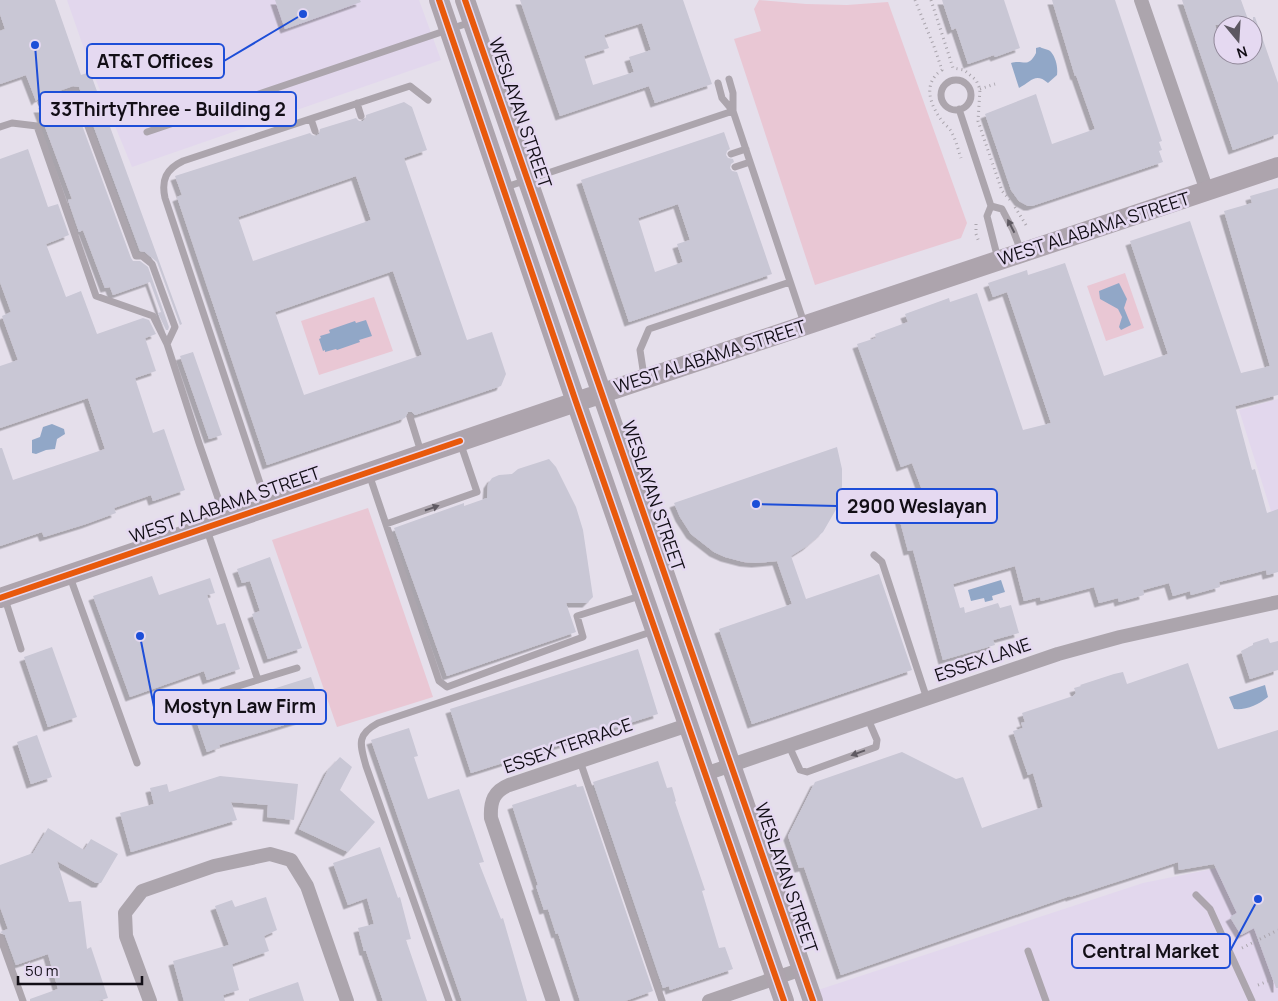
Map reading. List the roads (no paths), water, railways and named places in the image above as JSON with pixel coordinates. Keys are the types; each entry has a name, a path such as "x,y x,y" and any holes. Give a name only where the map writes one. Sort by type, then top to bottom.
{"main road":[{"name":"WESLAYAN STREET","path":"439,0 576,402 651,584 731,766 813,1001"},
{"name":"WESLAYAN STREET","path":"465,0 602,393 651,584 656,631 784,1001"},
{"name":"WEST ALABAMA STREET","path":"2,597 602,393 1278,167"}],"street":[{"path":"1141,0 1207,191"},
{"name":"ESSEX LANE","path":"705,774 1058,654 1120,637 1278,602"},
{"name":"ESSEX TERRACE","path":"553,1001 491,818 490,804 492,798 502,788 509,785 688,725"},
{"path":"150,1001 126,936 125,912 142,891 214,866 270,854 291,860 307,886 347,1001"},
{"path":"709,1001 802,969"}],"lane":[{"path":"147,132 472,21"},
{"path":"729,79 733,93 733,111 804,326"},
{"path":"953,80 958,80 967,85 971,94 968,104 959,109 950,109 942,102 941,98 940,93 944,85 953,80"},
{"path":"718,83 722,98 733,111"},
{"path":"268,507 165,198 165,176 170,169 183,161 410,86 428,100"},
{"path":"41,103 75,91 136,256 148,259 155,270 175,327 167,344"},
{"path":"357,103 361,116"},
{"path":"959,109 991,206 987,216 998,261"},
{"path":"504,188 733,111"},
{"path":"311,119 315,131"},
{"path":"0,127 12,123 37,126 96,296 153,316 167,344 198,443 226,521"},
{"path":"731,154 746,150"},
{"path":"735,167 750,162"},
{"path":"991,206 1002,209 1022,253"},
{"path":"644,379 640,350 649,329 790,282"},
{"path":"410,417 422,454"},
{"path":"386,524 477,492 460,442"},
{"path":"369,473 439,681 447,687 583,637 577,616 651,584"},
{"path":"206,528 258,680"},
{"path":"874,556 882,562 927,699"},
{"path":"69,574 137,763"},
{"path":"2,597 21,649"},
{"path":"449,1001 366,766 361,742 364,733 378,723 656,631"},
{"path":"222,691 297,668"},
{"path":"789,746 800,770 807,772 876,747 877,740 868,719"},
{"path":"580,761 662,1001"},
{"path":"1196,896 1210,909 1252,1001"},
{"path":"0,937 23,1001"},
{"path":"1028,950 1046,1001"}],"water":[{"path":"1040,47 1049,50 1053,54 1057,75 1048,83 1040,78 1036,78 1019,88 1011,63 1030,61 1036,53 1036,48"},
{"path":"1119,283 1127,299 1124,308 1131,325 1121,330 1119,327 1122,317 1118,309 1100,299 1099,291"},
{"path":"366,320 372,336 337,350 323,351 319,339 321,338 320,336 330,333 329,330 355,321 356,323"},
{"path":"52,424 64,429 65,434 57,439 55,449 36,454 32,453 32,440 40,437 43,427"},
{"path":"1001,580 1005,592 992,596 993,600 985,602 984,598 971,601 968,590"},
{"path":"1265,685 1268,697 1252,706 1234,709 1229,697"}],"place":[{"name":"AT&T Offices","path":"303,14"},
{"name":"33ThirtyThree - Building 2","path":"35,45"},
{"name":"2900 Weslayan","path":"756,504"},
{"name":"Mostyn Law Firm","path":"140,636"},
{"name":"Central Market","path":"1258,899"}]}
